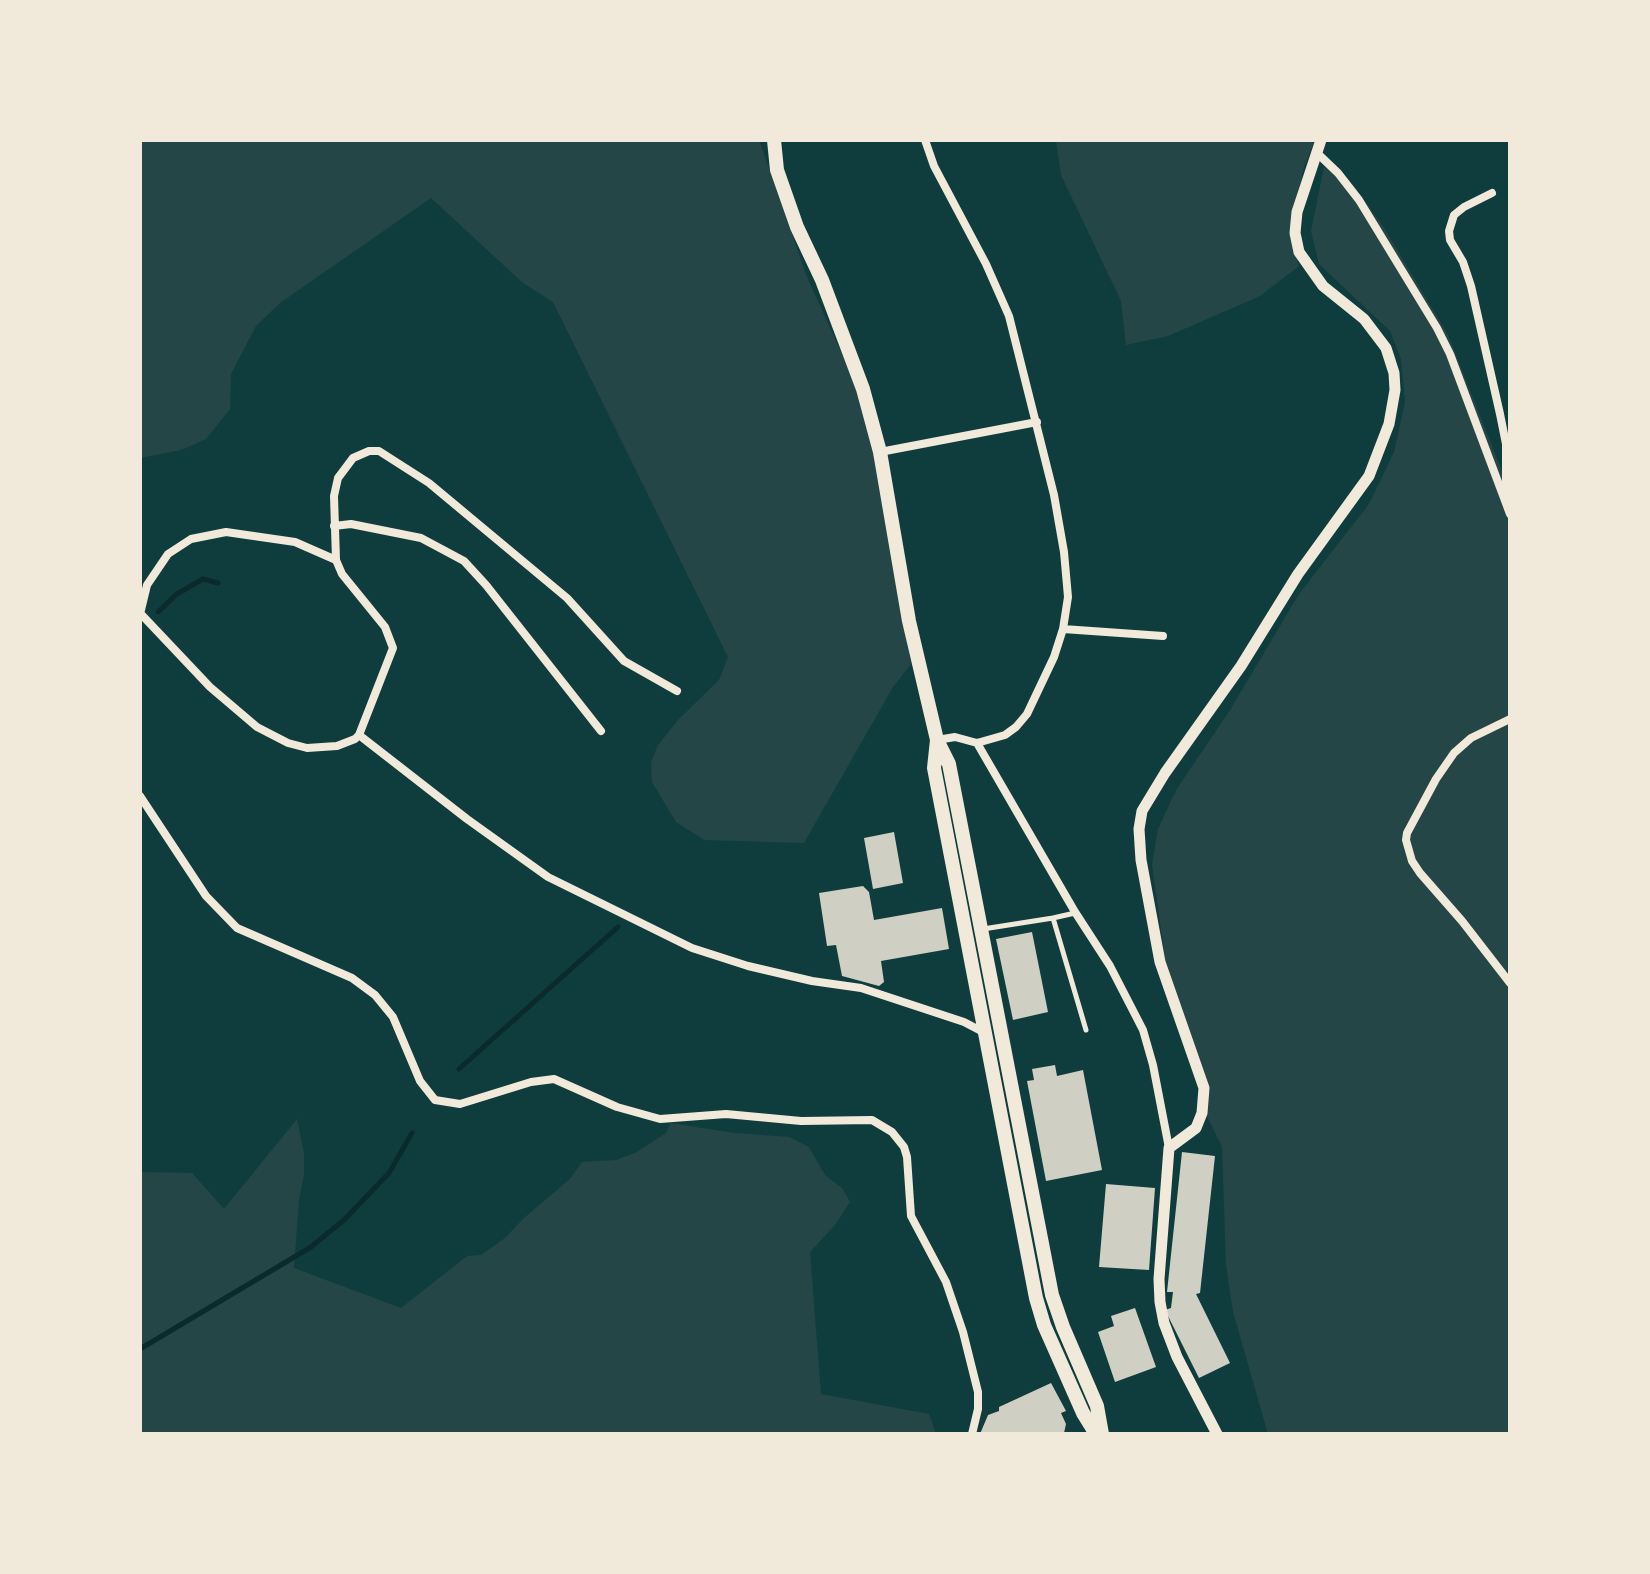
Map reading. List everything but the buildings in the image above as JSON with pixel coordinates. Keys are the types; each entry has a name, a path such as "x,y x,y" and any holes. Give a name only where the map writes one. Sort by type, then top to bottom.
{"main road":[{"path":"774,140 777,170 863,389 880,452 909,621 937,740 949,764 1052,1295 1097,1406 1099,1434"},
{"path":"937,740 934,768 1040,1314 1083,1413 1099,1434"}],"street":[{"path":"925,140 934,166 986,264 1009,316 1037,422 1064,552 1068,597 1063,629 1054,657 1027,714 1005,735 977,743 955,737 937,740"},
{"path":"1319,146 1359,200 1437,328 1450,354 1510,514"},
{"path":"1169,1148 1196,1128 1202,1113 1204,1088 1160,962 1141,860 1139,829 1142,811 1165,773 1241,666 1298,574 1369,476 1381,450 1393,405 1394,373 1386,348 1364,319 1323,286 1299,252 1295,233 1297,212 1319,146"},
{"path":"1492,193 1454,215 1449,231 1471,286 1503,429 1508,464 1505,502"},
{"path":"880,452 1037,422"},
{"path":"336,560 295,542 226,532 191,539 168,554 147,585 140,614 210,687 257,727 288,743 307,748 345,744 359,735 393,648 385,627 342,574 336,560 336,487 353,458 369,451 379,451 451,500 567,598 624,661 677,691"},
{"path":"334,526 351,524 421,538 464,561 601,731"},
{"path":"1063,629 1163,636"},
{"path":"1510,719 1471,738 1454,753 1436,779 1406,840 1412,861 1420,873 1510,983"},
{"path":"359,735 548,877 692,948 748,966 812,981 861,988 964,1022 985,1033"},
{"path":"977,743 1110,966 1143,1030 1169,1148 1160,1302 1177,1357 1217,1434"},
{"path":"140,796 206,896 237,928 352,978 375,995 393,1017 420,1081 435,1100 460,1104 531,1082 554,1079 617,1107 660,1119 726,1114 801,1121 872,1120 892,1132 904,1147 907,1157 911,1216 946,1282 963,1332 978,1392 978,1409 972,1434"}],"lane":[{"path":"980,930 1075,912"},
{"path":"1053,918 1086,1030"}],"shaded area":[{"path":"140,140 759,140 807,277 869,422 911,664 893,687 804,843 704,840 676,822 652,782 651,762 658,745 679,719 719,680 728,657 553,302 523,283 431,198 280,303 256,326 231,374 230,409 206,439 181,450 140,458"},
{"path":"1056,140 1315,140 1304,167 1289,233 1299,266 1260,296 1168,336 1126,345 1121,301 1061,175"},
{"path":"1324,167 1353,185 1383,226 1448,335 1510,491 1510,1434 1268,1434 1233,1312 1226,1265 1222,1147 1203,1108 1201,1074 1166,965 1152,865 1158,829 1176,790 1230,710 1299,594 1369,504 1394,452 1405,402 1401,359 1390,331 1319,264 1311,231"},
{"path":"297,1119 304,1153 304,1175 294,1268 401,1308 467,1256 481,1255 505,1238 570,1179 582,1162 616,1160 637,1152 666,1133 671,1123 789,1137 809,1147 825,1175 843,1189 850,1202 835,1225 810,1252 821,1394 929,1414 936,1434 140,1434 140,1172 192,1173 224,1209"}],"waterway":[{"path":"158,612 177,594 203,579 218,583"},
{"path":"459,1069 618,927"},
{"path":"140,1349 311,1247 345,1219 389,1173 412,1133"}]}
